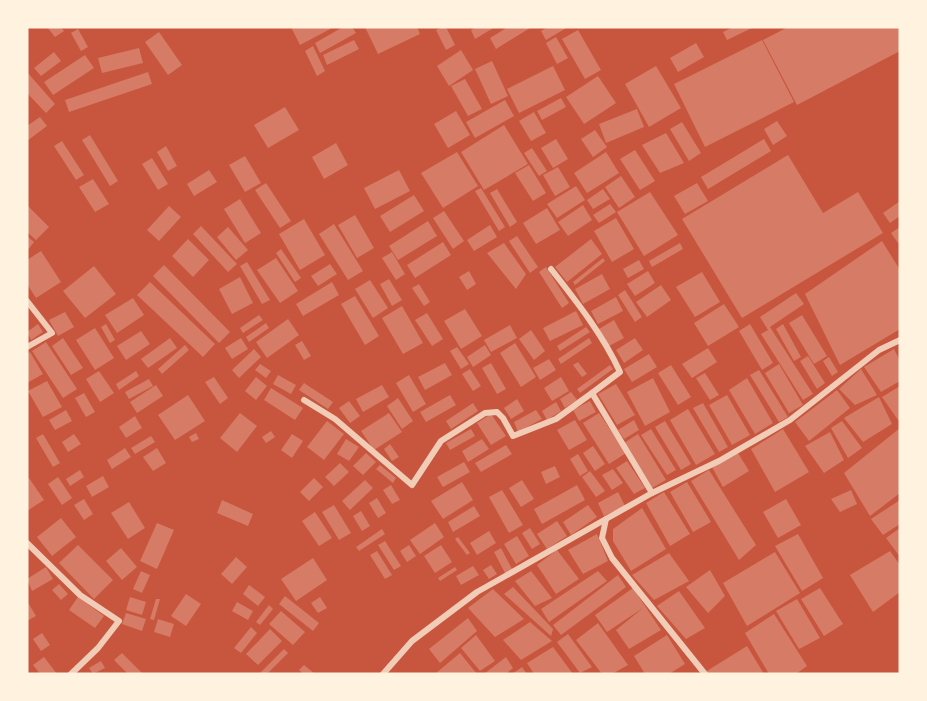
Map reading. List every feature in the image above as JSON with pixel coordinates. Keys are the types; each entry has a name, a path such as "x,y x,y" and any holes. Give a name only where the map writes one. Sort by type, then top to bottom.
{"street":[{"path":"304,400 335,418 412,485 441,441 485,413 497,412 513,436 556,419 620,372 576,300 551,269"},
{"path":"27,301 52,333 27,347"},
{"path":"383,674 412,641 477,592 652,493 719,461 790,420 879,350 900,340"},
{"path":"592,393 652,493"},
{"path":"606,519 602,538 612,558 705,674"},
{"path":"27,543 80,595 119,621 98,648 71,674"}],"building":[{"path":"47,27 61,27 64,31 55,37"},
{"path":"291,27 334,27 300,45"},
{"path":"343,27 352,27 356,33 320,53 315,43"},
{"path":"365,27 417,27 420,34 378,54"},
{"path":"446,27 455,45 446,50 436,30"},
{"path":"476,27 495,27 475,39 471,30"},
{"path":"508,27 530,28 496,49 490,38"},
{"path":"548,27 568,27 546,40 541,31"},
{"path":"733,27 754,27 727,40 723,32"},
{"path":"788,27 900,27 900,51 797,105 763,40"},
{"path":"78,29 88,47 81,51 71,33"},
{"path":"578,30 601,70 585,79 562,39"},
{"path":"159,32 182,65 168,75 145,42"},
{"path":"556,37 568,58 557,64 546,43"},
{"path":"354,40 359,49 327,65 323,55"},
{"path":"762,40 794,102 705,147 674,84"},
{"path":"696,43 704,57 678,72 670,58"},
{"path":"313,46 325,71 317,76 305,51"},
{"path":"139,48 143,63 102,73 98,58"},
{"path":"461,50 473,70 449,86 437,66"},
{"path":"54,52 61,61 41,76 34,68"},
{"path":"85,55 94,68 53,95 44,82"},
{"path":"492,61 508,96 491,104 475,69"},
{"path":"553,66 565,90 519,113 507,89"},
{"path":"656,66 681,108 649,127 625,84"},
{"path":"27,72 55,104 46,113 27,93"},
{"path":"148,72 152,84 69,112 65,100"},
{"path":"598,76 616,103 584,124 566,97"},
{"path":"465,79 482,109 468,116 451,86"},
{"path":"561,98 566,107 542,120 537,111"},
{"path":"505,100 514,116 475,138 466,122"},
{"path":"285,107 299,130 268,148 254,125"},
{"path":"637,109 644,127 606,143 599,124"},
{"path":"456,111 470,135 448,148 434,124"},
{"path":"534,112 546,133 531,141 519,121"},
{"path":"40,117 47,126 27,141 27,126"},
{"path":"777,121 787,136 773,145 764,129"},
{"path":"682,122 701,153 689,161 670,129"},
{"path":"504,125 528,164 484,190 461,152"},
{"path":"595,130 607,147 593,157 581,139"},
{"path":"666,133 684,163 660,173 642,145"},
{"path":"90,135 118,181 110,186 82,140"},
{"path":"556,139 568,159 553,168 541,148"},
{"path":"764,139 771,151 708,189 701,177"},
{"path":"62,141 84,175 76,180 54,146"},
{"path":"336,143 348,165 324,179 312,157"},
{"path":"166,146 177,166 168,171 157,152"},
{"path":"532,148 547,171 539,176 524,153"},
{"path":"635,150 655,181 640,190 620,159"},
{"path":"457,152 478,186 443,208 421,173"},
{"path":"606,152 619,173 587,193 574,173"},
{"path":"788,155 823,213 858,192 883,233 742,318 682,219"},
{"path":"245,156 261,183 245,192 229,165"},
{"path":"152,158 168,184 158,190 142,164"},
{"path":"529,165 546,193 533,201 515,173"},
{"path":"558,167 570,187 555,196 543,175"},
{"path":"209,170 217,182 194,196 187,184"},
{"path":"399,170 410,191 375,209 364,188"},
{"path":"621,176 635,197 619,208 605,187"},
{"path":"93,179 109,204 95,212 79,187"},
{"path":"266,183 291,221 280,228 255,190"},
{"path":"697,183 708,201 685,214 674,196"},
{"path":"576,186 585,200 557,218 547,204"},
{"path":"481,188 505,227 499,231 475,191"},
{"path":"497,189 517,222 510,227 490,193"},
{"path":"603,189 610,199 593,209 587,200"},
{"path":"650,192 678,235 644,256 617,212"},
{"path":"414,195 424,211 390,232 380,216"},
{"path":"240,199 261,233 245,243 224,209"},
{"path":"900,201 900,216 890,223 883,213"},
{"path":"610,204 616,212 599,223 593,215"},
{"path":"27,205 49,227 36,240 27,232"},
{"path":"583,205 592,220 568,236 558,222"},
{"path":"169,206 181,217 159,241 147,230"},
{"path":"547,208 560,230 536,244 523,223"},
{"path":"444,211 464,241 453,249 433,218"},
{"path":"355,215 374,248 357,258 338,225"},
{"path":"616,218 634,249 612,262 594,231"},
{"path":"304,219 325,255 300,270 279,234"},
{"path":"428,221 437,236 398,260 389,246"},
{"path":"334,224 363,271 348,280 319,234"},
{"path":"490,225 497,237 474,251 467,240"},
{"path":"201,226 237,264 228,272 193,234"},
{"path":"228,227 248,250 236,260 217,237"},
{"path":"900,227 900,242 898,243 891,233"},
{"path":"27,236 34,242 27,251"},
{"path":"517,236 538,267 530,273 509,241"},
{"path":"188,239 209,260 193,277 172,256"},
{"path":"591,239 602,254 567,282 555,267"},
{"path":"882,241 900,270 900,329 840,365 805,294"},
{"path":"443,242 451,255 415,278 407,265"},
{"path":"504,243 526,274 516,289 487,253"},
{"path":"680,243 683,249 652,267 649,261"},
{"path":"281,249 301,278 295,282 276,253"},
{"path":"41,251 61,282 36,298 27,284 27,260"},
{"path":"392,252 405,274 396,280 382,258"},
{"path":"276,258 298,291 280,303 257,270"},
{"path":"603,258 605,261 575,285 573,282"},
{"path":"639,260 644,269 628,278 623,269"},
{"path":"247,262 270,300 262,304 240,266"},
{"path":"330,264 337,274 318,286 311,276"},
{"path":"164,265 230,332 219,343 153,276"},
{"path":"94,266 116,294 85,318 63,291"},
{"path":"546,267 569,303 562,308 539,272"},
{"path":"469,271 476,284 467,290 459,277"},
{"path":"648,271 655,283 635,296 627,284"},
{"path":"702,272 720,302 695,317 676,287"},
{"path":"602,274 610,289 583,304 575,289"},
{"path":"240,277 253,303 232,314 219,289"},
{"path":"389,279 402,300 392,306 380,284"},
{"path":"370,280 388,308 373,318 355,289"},
{"path":"150,282 215,344 203,357 137,295"},
{"path":"332,282 339,295 303,316 296,304"},
{"path":"419,284 430,302 424,306 412,288"},
{"path":"661,285 671,300 647,317 636,302"},
{"path":"625,290 642,317 635,322 618,295"},
{"path":"796,293 804,304 770,327 813,394 803,400 761,334 768,330 760,317"},
{"path":"355,296 379,336 365,345 341,304"},
{"path":"616,297 623,311 598,324 591,311"},
{"path":"133,298 144,315 117,333 105,315"},
{"path":"724,304 739,327 708,346 694,323"},
{"path":"402,306 423,343 403,354 382,318"},
{"path":"465,309 482,336 461,349 444,321"},
{"path":"576,311 583,325 550,341 543,328"},
{"path":"65,312 74,327 58,336 49,320"},
{"path":"427,313 443,339 432,346 415,320"},
{"path":"259,315 263,320 243,333 240,328"},
{"path":"802,315 827,356 814,364 789,323"},
{"path":"288,319 299,335 267,358 256,342"},
{"path":"614,320 624,338 609,346 599,329"},
{"path":"266,323 269,328 249,342 246,337"},
{"path":"38,324 43,332 31,340 27,332"},
{"path":"106,324 115,340 110,343 101,327"},
{"path":"750,324 773,363 762,370 739,331"},
{"path":"783,324 801,357 794,361 776,329"},
{"path":"510,325 517,338 491,352 484,340"},
{"path":"586,327 590,332 560,351 557,346"},
{"path":"95,328 114,358 95,370 76,340"},
{"path":"531,330 545,351 534,360 519,339"},
{"path":"141,331 150,344 126,360 117,346"},
{"path":"63,338 83,368 71,375 52,346"},
{"path":"170,338 177,348 148,368 141,359"},
{"path":"241,338 248,349 232,359 225,348"},
{"path":"589,338 592,343 561,364 558,359"},
{"path":"635,338 643,350 624,363 616,350"},
{"path":"302,341 311,356 304,360 295,345"},
{"path":"46,342 77,389 63,398 32,351"},
{"path":"515,343 536,377 521,387 500,353"},
{"path":"185,345 189,350 162,374 158,369"},
{"path":"485,345 491,355 473,367 467,357"},
{"path":"457,347 469,364 461,369 450,351"},
{"path":"708,348 717,362 692,378 682,364"},
{"path":"254,349 261,357 239,378 232,370"},
{"path":"894,349 900,361 900,381 881,392 864,367"},
{"path":"30,352 43,374 27,383 27,354"},
{"path":"649,354 657,367 632,382 624,369"},
{"path":"808,356 825,383 817,389 800,361"},
{"path":"829,357 838,372 832,376 823,361"},
{"path":"549,359 556,370 540,380 533,368"},
{"path":"578,362 587,374 582,377 573,365"},
{"path":"445,363 452,375 425,390 418,377"},
{"path":"491,363 506,389 497,394 482,368"},
{"path":"260,364 271,371 266,378 255,370"},
{"path":"779,364 803,405 789,413 765,373"},
{"path":"610,365 613,369 580,393 577,389"},
{"path":"671,365 691,397 678,405 658,373"},
{"path":"470,369 481,386 473,391 462,374"},
{"path":"861,369 877,395 855,405 839,389"},
{"path":"759,370 788,417 779,422 750,375"},
{"path":"99,371 114,393 100,402 86,379"},
{"path":"136,371 139,376 119,390 116,384"},
{"path":"705,373 719,395 710,400 696,378"},
{"path":"278,375 296,385 291,394 273,384"},
{"path":"409,375 426,404 413,412 396,383"},
{"path":"214,377 228,398 220,404 205,382"},
{"path":"256,377 267,386 256,400 245,391"},
{"path":"561,377 569,391 552,401 544,388"},
{"path":"653,378 670,412 645,426 627,392"},
{"path":"747,378 773,423 755,434 729,390"},
{"path":"149,379 153,386 129,399 125,392"},
{"path":"47,381 62,407 43,417 28,391"},
{"path":"304,383 333,402 328,409 299,390"},
{"path":"616,384 635,415 617,425 598,394"},
{"path":"156,385 163,396 137,413 130,402"},
{"path":"382,385 389,397 363,412 356,399"},
{"path":"900,386 900,419 898,420 882,397"},
{"path":"271,388 303,408 295,420 264,400"},
{"path":"837,390 850,408 809,441 795,422"},
{"path":"571,392 577,400 565,408 560,399"},
{"path":"84,393 95,412 86,417 75,398"},
{"path":"188,395 205,421 175,440 158,415"},
{"path":"450,395 456,405 426,422 420,412"},
{"path":"727,395 750,435 732,445 709,405"},
{"path":"879,397 892,424 863,442 844,418"},
{"path":"398,398 413,421 402,429 387,406"},
{"path":"517,399 524,411 511,419 504,408"},
{"path":"349,401 360,416 350,423 339,408"},
{"path":"590,401 596,412 579,421 573,410"},
{"path":"556,402 561,411 547,420 542,411"},
{"path":"473,403 478,411 451,429 446,421"},
{"path":"703,403 728,447 719,452 693,408"},
{"path":"688,409 715,454 696,465 670,420"},
{"path":"66,410 72,421 55,430 49,420"},
{"path":"536,410 542,419 518,432 514,422"},
{"path":"240,413 257,426 237,452 220,438"},
{"path":"389,413 402,432 374,450 361,431"},
{"path":"599,413 626,453 609,464 583,423"},
{"path":"491,414 506,436 491,445 477,423"},
{"path":"135,416 142,428 126,438 119,427"},
{"path":"575,420 587,440 569,450 557,430"},
{"path":"634,420 639,430 624,439 618,430"},
{"path":"327,421 344,434 324,460 307,447"},
{"path":"665,421 691,464 681,470 655,427"},
{"path":"842,421 862,448 848,458 831,428"},
{"path":"900,428 900,493 870,516 844,473"},
{"path":"471,429 475,436 450,450 446,443"},
{"path":"651,429 676,470 667,475 641,435"},
{"path":"783,429 809,472 775,492 751,449"},
{"path":"271,431 275,437 266,443 262,437"},
{"path":"830,432 844,460 824,473 805,446"},
{"path":"196,433 199,439 192,442 189,437"},
{"path":"43,434 60,463 53,467 36,438"},
{"path":"74,434 81,444 68,452 62,442"},
{"path":"292,434 303,441 292,458 281,450"},
{"path":"638,434 666,480 652,488 624,443"},
{"path":"151,436 155,442 135,454 131,448"},
{"path":"346,439 359,447 349,461 337,454"},
{"path":"482,439 489,449 468,462 462,451"},
{"path":"390,444 399,457 392,461 384,449"},
{"path":"506,445 512,454 481,472 475,463"},
{"path":"593,446 605,464 595,471 583,453"},
{"path":"125,448 131,457 112,469 107,460"},
{"path":"157,448 166,463 153,471 143,457"},
{"path":"366,453 376,462 363,475 353,466"},
{"path":"738,453 749,471 723,487 712,467"},
{"path":"578,454 588,471 580,476 570,459"},
{"path":"627,461 645,488 634,494 616,468"},
{"path":"464,462 470,472 443,487 437,477"},
{"path":"340,463 349,472 334,486 325,477"},
{"path":"380,465 396,478 393,483 376,469"},
{"path":"555,466 560,477 546,484 541,472"},
{"path":"613,469 623,483 612,490 602,475"},
{"path":"80,470 84,477 70,486 66,479"},
{"path":"709,470 756,545 739,560 691,481"},
{"path":"590,471 605,491 596,497 582,477"},
{"path":"103,476 109,487 92,497 86,486"},
{"path":"58,477 72,498 62,505 48,484"},
{"path":"29,478 44,500 27,511 27,479"},
{"path":"314,478 323,487 309,501 300,492"},
{"path":"365,480 373,488 350,510 342,501"},
{"path":"522,480 534,499 521,507 509,488"},
{"path":"462,482 473,500 443,519 431,501"},
{"path":"687,482 711,522 693,532 670,492"},
{"path":"391,485 400,500 392,504 383,490"},
{"path":"577,485 585,500 542,524 534,509"},
{"path":"502,490 523,525 509,533 489,497"},
{"path":"851,490 857,504 840,512 831,499"},
{"path":"618,492 625,506 604,516 598,503"},
{"path":"664,492 690,534 670,546 646,503"},
{"path":"377,498 386,513 378,518 369,503"},
{"path":"84,499 93,514 84,520 74,505"},
{"path":"786,499 801,525 778,538 763,512"},
{"path":"222,500 253,514 248,526 217,513"},
{"path":"900,500 900,524 883,535 871,519"},
{"path":"129,502 145,528 128,539 111,513"},
{"path":"334,505 351,533 339,540 322,512"},
{"path":"588,505 597,517 571,535 563,522"},
{"path":"474,506 480,516 453,532 448,522"},
{"path":"642,508 666,549 631,571 613,541 613,529"},
{"path":"361,511 370,526 362,531 353,516"},
{"path":"315,512 332,538 319,546 302,521"},
{"path":"61,518 76,537 52,556 37,537"},
{"path":"557,521 567,536 547,549 537,534"},
{"path":"157,523 174,530 157,569 140,561"},
{"path":"435,523 444,537 420,554 410,540"},
{"path":"530,528 540,544 532,549 522,533"},
{"path":"900,528 900,557 886,538"},
{"path":"382,529 385,534 359,551 356,547"},
{"path":"489,531 496,543 477,555 470,543"},
{"path":"597,534 608,561 583,574 568,550"},
{"path":"798,534 823,578 802,591 775,546"},
{"path":"517,536 529,556 516,564 504,544"},
{"path":"458,537 470,553 467,555 455,539"},
{"path":"385,541 401,566 394,570 378,545"},
{"path":"78,545 113,580 94,599 59,563"},
{"path":"409,545 416,556 407,562 400,551"},
{"path":"441,545 452,562 435,573 424,556"},
{"path":"121,548 137,567 122,580 106,561"},
{"path":"501,548 512,569 505,573 494,552"},
{"path":"557,550 579,579 556,594 537,565"},
{"path":"377,551 392,575 385,579 370,555"},
{"path":"890,551 900,565 900,592 873,612 850,575"},
{"path":"775,552 800,593 747,626 723,583"},
{"path":"669,553 689,581 654,600 632,575"},
{"path":"236,557 247,567 232,584 221,574"},
{"path":"313,558 327,580 296,601 281,579"},
{"path":"491,565 497,574 489,579 483,570"},
{"path":"473,566 479,575 461,585 456,576"},
{"path":"46,567 53,579 32,591 27,579"},
{"path":"455,567 457,570 440,581 438,578"},
{"path":"710,570 725,596 708,613 686,587"},
{"path":"141,571 150,575 142,593 133,589"},
{"path":"531,571 552,598 535,606 515,581"},
{"path":"598,571 607,581 549,622 541,609"},
{"path":"618,575 626,587 561,635 553,625"},
{"path":"59,584 68,594 61,600 52,590"},
{"path":"249,585 265,597 258,606 243,594"},
{"path":"513,587 553,629 551,636 504,594"},
{"path":"633,588 661,630 629,649 616,630 643,608 607,632 595,615"},
{"path":"820,588 843,624 824,636 801,599"},
{"path":"493,589 524,619 495,637 468,608"},
{"path":"679,591 705,628 686,639 657,606"},
{"path":"186,594 201,604 186,626 171,616"},
{"path":"285,596 319,623 313,631 279,604"},
{"path":"78,597 104,616 95,628 69,610"},
{"path":"130,597 146,602 142,615 126,610"},
{"path":"320,597 327,608 318,613 311,603"},
{"path":"156,599 160,599 154,620 150,619"},
{"path":"797,599 820,638 799,649 776,611"},
{"path":"27,601 36,616 27,621"},
{"path":"237,602 253,611 248,620 232,611"},
{"path":"269,605 273,609 260,625 256,622"},
{"path":"281,611 305,632 293,645 269,624"},
{"path":"126,613 146,619 142,631 122,624"},
{"path":"774,614 807,666 796,674 769,674 745,633"},
{"path":"468,618 477,631 440,663 429,649"},
{"path":"158,619 174,624 170,637 154,632"},
{"path":"530,622 552,641 521,660 503,640"},
{"path":"598,623 628,665 612,674 602,674 576,640"},
{"path":"251,627 257,633 241,653 234,648"},
{"path":"270,629 282,641 258,665 246,654"},
{"path":"42,633 50,645 41,651 33,639"},
{"path":"568,634 592,667 580,673 557,642"},
{"path":"476,635 495,661 480,671 461,648"},
{"path":"667,635 685,664 669,674 645,674 634,656"},
{"path":"747,646 764,674 702,674"},
{"path":"553,647 573,674 534,674 527,663"},
{"path":"284,649 288,653 267,674 259,674"},
{"path":"122,653 143,674 128,674 114,660"},
{"path":"460,653 477,674 435,674"},
{"path":"44,657 57,674 40,674 33,665"},
{"path":"506,657 513,668 506,674 484,674"},
{"path":"101,661 105,668 93,674 89,668"},
{"path":"304,665 315,674 303,674 299,670"},
{"path":"522,667 527,674 512,674"}]}
